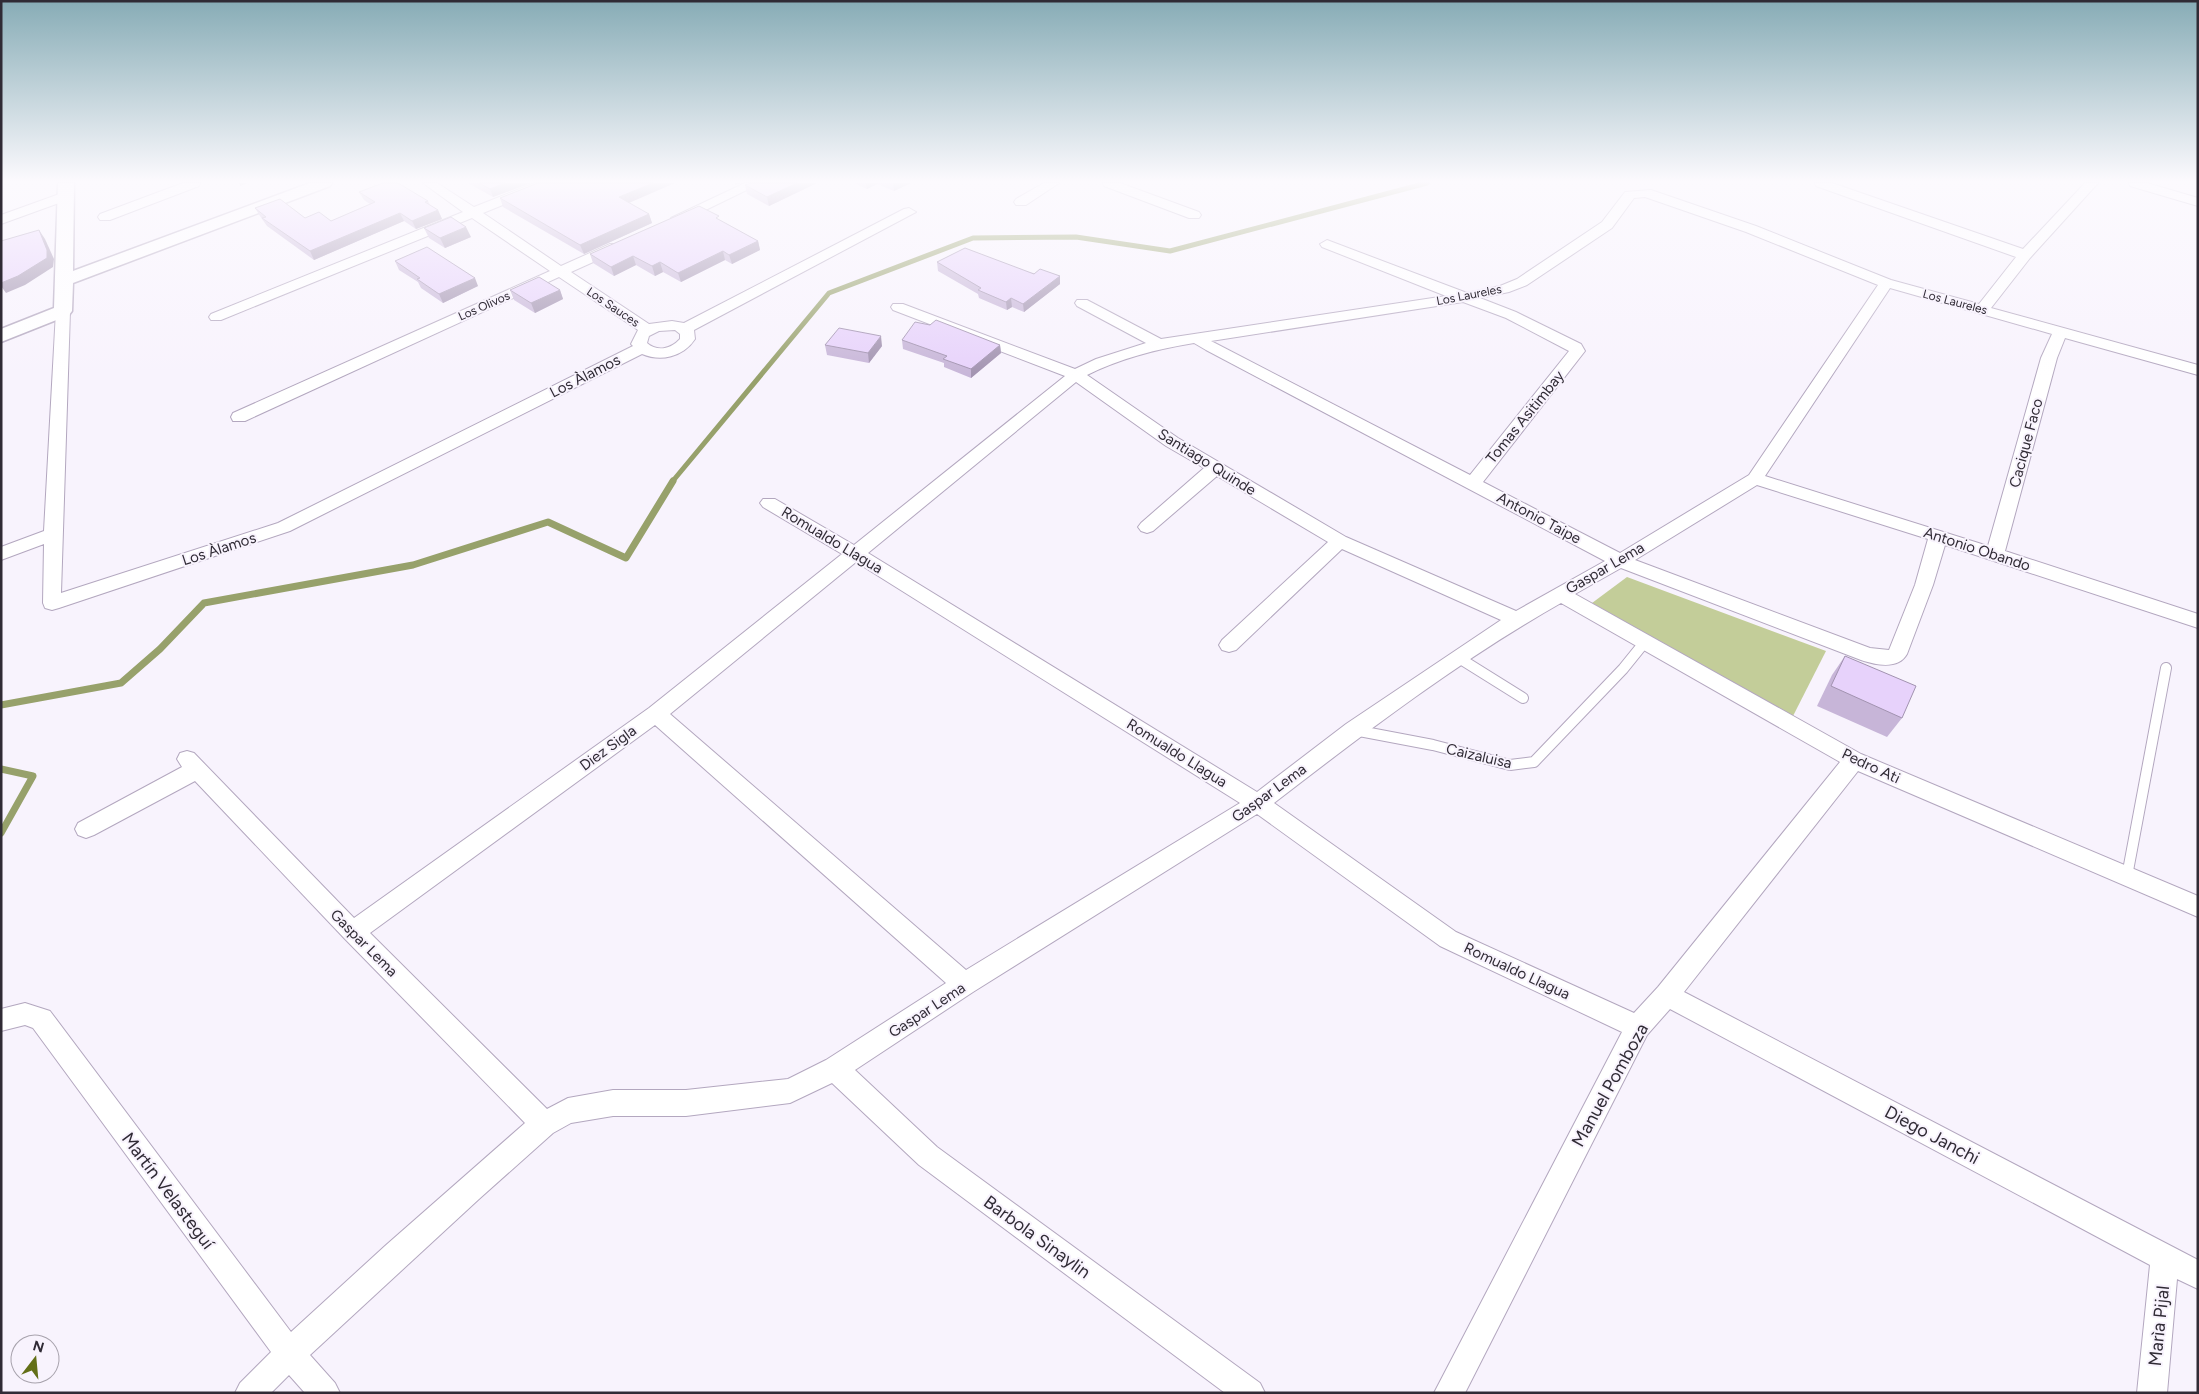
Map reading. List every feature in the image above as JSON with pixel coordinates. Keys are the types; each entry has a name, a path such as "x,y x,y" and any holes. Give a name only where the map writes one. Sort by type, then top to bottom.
{"street":[{"path":"1,336 63,311 64,248"},
{"path":"64,280 150,248"},
{"path":"216,317 385,248"},
{"name":"Los Sauces","path":"527,248 647,330"},
{"name":"Los Olivos","path":"239,417 611,248"},
{"path":"684,329 840,248"},
{"path":"1337,248 1467,298"},
{"name":"Los Laureles","path":"856,554 1076,375 1101,362 1159,344 1195,337 1467,298 1504,289 1522,282 1573,248"},
{"name":"Los Laureles","path":"1799,248 1886,283 2198,370"},
{"path":"2005,248 2025,255"},
{"path":"1983,309 2031,248"},
{"name":"Gaspar Lema","path":"250,1393 289,1353 443,1212 544,1124 568,1112 613,1103 686,1103 790,1091 835,1069 965,984 1258,803 1353,730 1517,619 1620,561 1755,479 1886,283"},
{"name":"Tomas Asitimbay","path":"1467,298 1571,343 1577,351 1473,483"},
{"path":"1082,303 1159,344"},
{"name":"Santiago Quinde","path":"898,307 1076,375 1172,442 1340,541 1476,604 1517,619"},
{"name":"Los Àlamos","path":"63,311 53,534 52,603 284,527 641,348"},
{"path":"672,325 684,329 688,332 687,341 677,349 653,353 641,348 639,339 647,330 672,325"},
{"name":"Cacique Faco","path":"1996,555 2049,358 2060,332"},
{"name":"Antonio Taipe","path":"1195,337 1620,561 1868,655 1892,658 1898,654 1924,585 1938,536"},
{"path":"1147,527 1216,468"},
{"name":"Antonio Obando","path":"1755,479 1938,536 2198,622"},
{"name":"Romualdo Llagua","path":"769,503 856,554 1258,803 1448,939 1638,1027"},
{"path":"1,554 53,534"},
{"path":"1229,646 1340,541"},
{"name":"Diez Sigla","path":"354,932 656,714 856,554"},
{"name":"Pedro Ati","path":"1560,594 1854,760 2198,907"},
{"path":"656,714 965,984"},
{"name":"Manuel Pomboza","path":"1449,1393 1638,1027 1667,995 1854,760"},
{"name":"Gaspar Lema","path":"86,828 192,764 354,932 544,1124"},
{"name":"Diego Janchi","path":"1667,995 2198,1275"},
{"name":"Martín Velasteguí","path":"1,1020 25,1014 41,1019 289,1353 325,1393"},
{"name":"Barbola Sinaylin","path":"835,1069 928,1156 1250,1393"},
{"name":"Marìa Pijal","path":"2152,1393 2165,1258"}],"lane":[{"name":"Caizaluisa","path":"1353,730 1434,745 1510,765 1534,762 1623,669 1644,643"},
{"path":"1460,658 1523,698"},
{"path":"2127,878 2166,668"}],"green space":[{"path":"1627,577 1826,651 1792,718 1592,603"}],"building":[{"path":"1,248 46,248 47,258 18,276 1,283"},
{"path":"306,248 317,248 310,251"},
{"path":"429,248 475,278 439,294 395,261"},
{"path":"604,248 743,248 729,255 723,251 678,273 660,262 652,266 633,256 611,267 590,254"},
{"path":"965,248 1034,274 1040,269 1060,276 1023,304 1011,298 1006,302 978,290 981,288 937,262"},
{"path":"539,277 560,290 531,303 510,290"},
{"path":"936,320 1000,345 971,369 943,359 947,356 902,340 915,322 930,325"},
{"path":"839,328 881,336 868,353 825,345"},
{"path":"1845,656 1916,686 1902,718 1831,686"}],"waterway":[{"path":"672,482 829,293 947,248"},
{"path":"1150,248 1170,251 1181,248"},
{"path":"1,705 121,683 160,649 204,603 413,565 548,522 626,558 673,481"},
{"path":"1,769 33,776 1,833"}]}
